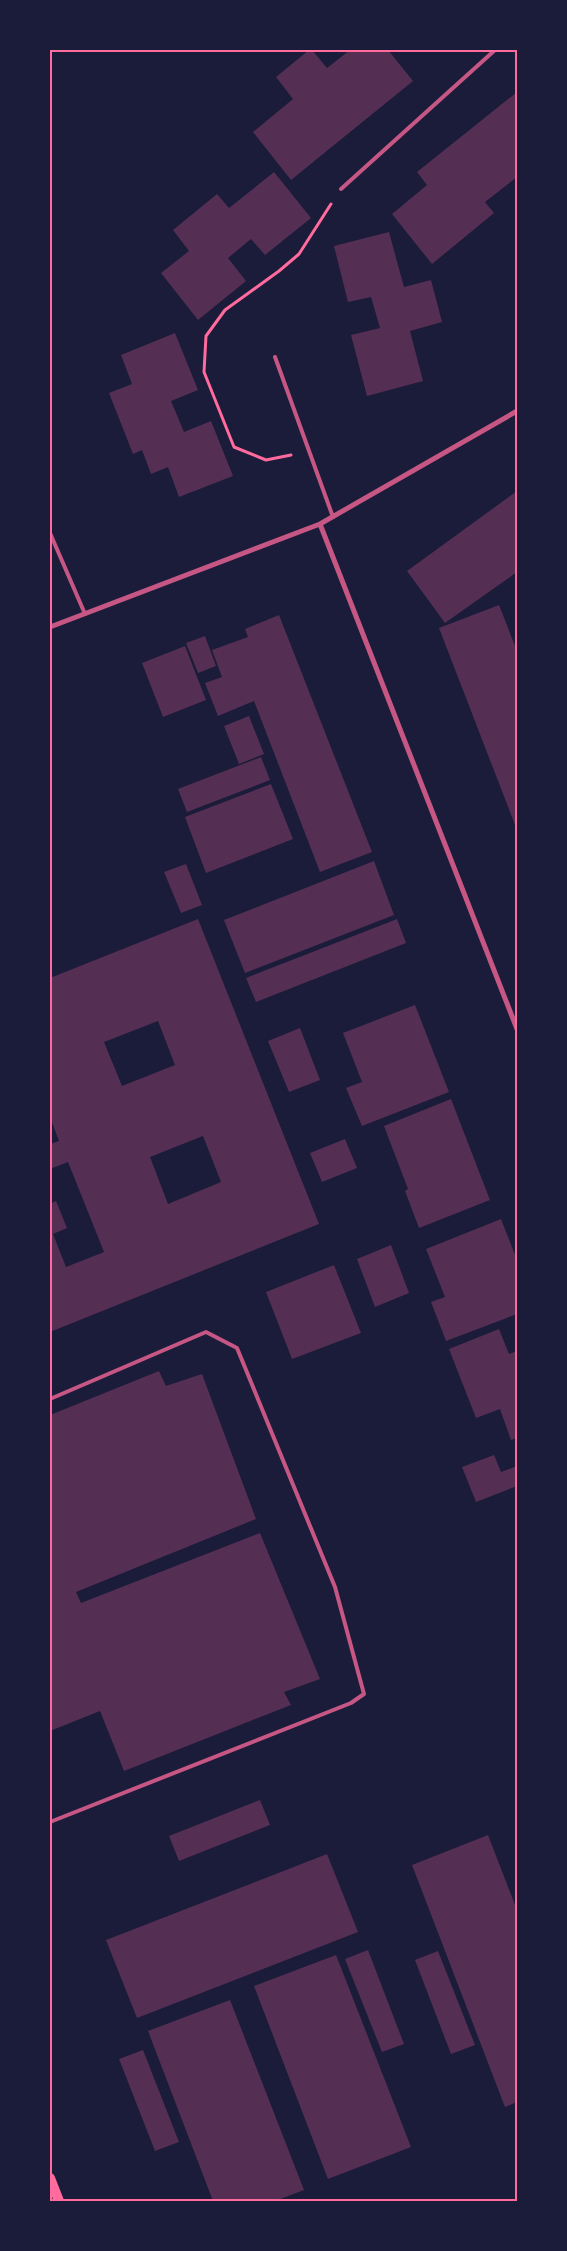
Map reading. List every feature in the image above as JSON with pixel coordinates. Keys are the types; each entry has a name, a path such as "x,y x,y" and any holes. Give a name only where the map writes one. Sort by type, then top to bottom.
{"main road":[{"path":"50,2178 59,2201"}],"street":[{"path":"50,627 320,524 517,411"},
{"path":"320,524 517,1029"}],"lane":[{"path":"341,189 495,50"},
{"path":"275,357 333,517"},
{"path":"50,534 85,614"},
{"path":"50,1399 206,1332 237,1348 335,1587 364,1694 351,1703 50,1822"}],"path":[{"path":"309,452 266,460 234,447 204,372 206,336 225,310 280,271 299,254 341,189"}],"building":[{"path":"309,50 312,50 327,68 350,50 388,50 413,81 291,180 253,132 293,99 276,77"},
{"path":"517,92 517,158 515,160 517,162 517,177 485,202 494,213 432,264 392,214 427,185 417,172"},
{"path":"274,172 311,218 265,255 251,239 228,258 246,281 198,320 161,273 189,251 173,230 217,194 229,208"},
{"path":"389,232 404,287 431,280 442,322 410,331 423,381 367,396 351,335 380,328 371,297 348,302 334,246"},
{"path":"175,333 198,390 171,401 184,432 211,421 233,476 179,497 168,467 151,474 142,450 133,454 109,393 132,384 121,355"},
{"path":"517,491 517,572 445,623 407,571"},
{"path":"499,605 517,651 517,830 439,628"},
{"path":"279,615 372,852 320,872 254,701 218,716 205,683 222,677 212,650 248,637 245,629"},
{"path":"205,636 216,666 198,673 186,643"},
{"path":"185,646 206,700 163,717 142,663"},
{"path":"249,716 264,754 239,764 224,726"},
{"path":"261,757 270,780 187,812 178,789"},
{"path":"271,784 293,839 206,873 185,817"},
{"path":"374,861 394,915 245,973 224,920"},
{"path":"186,864 202,905 181,913 164,872"},
{"path":"198,919 319,1224 50,1332 50,1204 56,1201 67,1228 53,1234 66,1267 104,1252 68,1162 50,1169 50,1144 59,1141 50,1117 50,978","holes":["158,1021 175,1065 122,1086 104,1042","203,1136 221,1182 168,1204 150,1157"]},
{"path":"397,919 406,943 256,1002 246,978"},
{"path":"415,1005 449,1092 362,1126 346,1088 362,1082 343,1033"},
{"path":"300,1028 320,1080 289,1092 268,1041"},
{"path":"451,1099 490,1200 419,1228 405,1191 408,1189 384,1126"},
{"path":"345,1139 357,1168 322,1182 310,1153"},
{"path":"501,1219 517,1260 517,1314 446,1341 431,1302 445,1297 426,1249"},
{"path":"391,1245 409,1293 375,1307 357,1259"},
{"path":"334,1265 361,1333 292,1359 266,1292"},
{"path":"499,1329 509,1354 517,1351 517,1438 511,1440 500,1409 476,1418 449,1349"},
{"path":"159,1371 166,1386 202,1374 256,1519 76,1592 81,1603 260,1533 320,1679 284,1692 291,1705 124,1771 100,1711 50,1731 50,1415"},
{"path":"494,1455 501,1472 517,1466 517,1486 476,1502 462,1467"},
{"path":"260,1800 270,1825 179,1861 169,1836"},
{"path":"488,1835 517,1910 517,2102 505,2107 412,1865"},
{"path":"327,1854 358,1932 137,2018 106,1940"},
{"path":"368,1950 404,2044 382,2052 345,1959"},
{"path":"438,1951 475,2045 451,2054 415,1960"},
{"path":"336,1955 411,2147 328,2179 254,1986"},
{"path":"230,2000 304,2190 275,2201 213,2201 148,2031"},
{"path":"143,2050 179,2142 155,2151 119,2059"}]}
